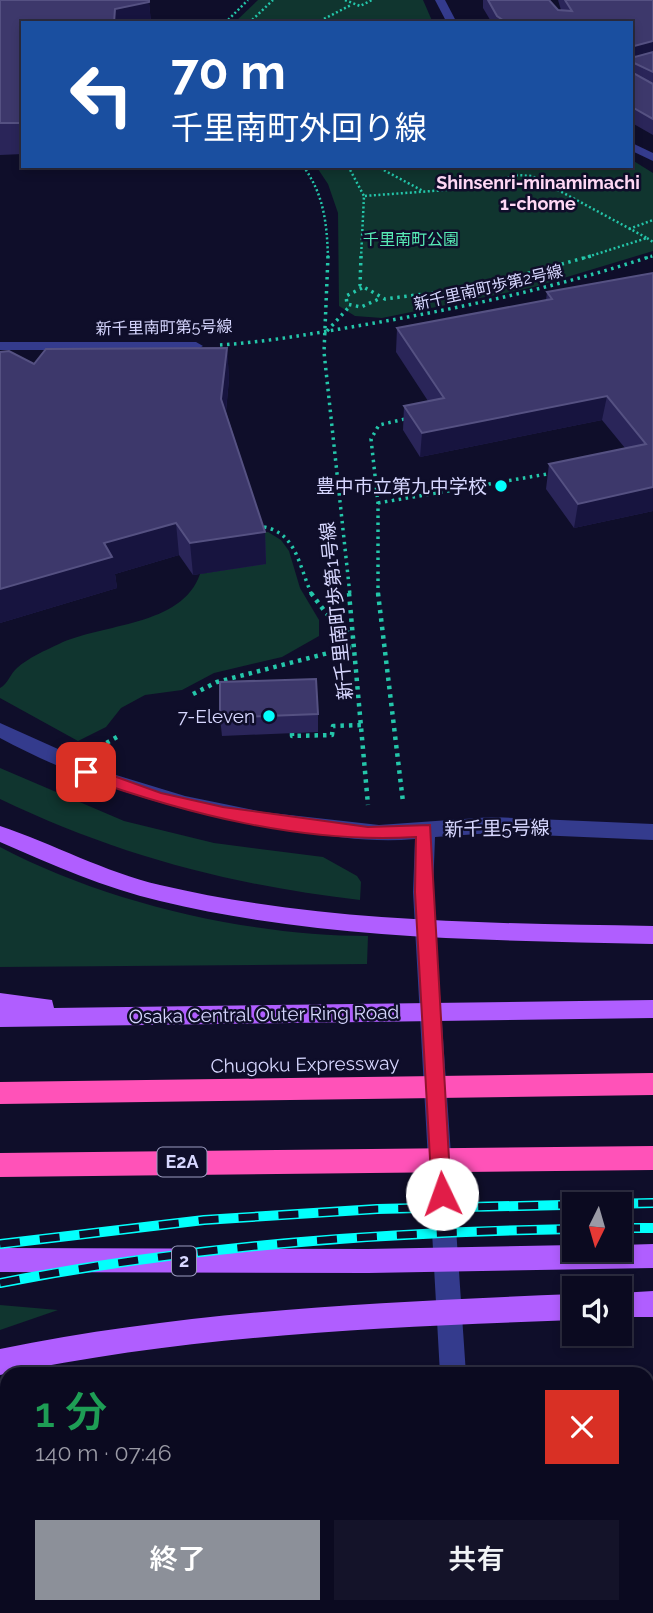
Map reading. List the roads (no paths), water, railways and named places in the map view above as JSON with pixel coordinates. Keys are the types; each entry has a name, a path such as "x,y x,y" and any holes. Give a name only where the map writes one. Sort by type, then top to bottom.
{"highway":[{"name":"Chugoku Expressway","path":"0,1093 653,1084"},
{"name":"E2A","path":"0,1164 653,1158"}],"main road":[{"path":"0,834 61,860 192,902 285,919 360,925 653,935"},
{"path":"0,1002 121,1017"},
{"name":"Osaka Central Outer Ring Road","path":"0,1018 653,1009"},
{"name":"2","path":"0,1260 368,1261 653,1256"},
{"path":"632,1305 653,1304"},
{"path":"0,1362 59,1348 179,1330 370,1316 562,1307"}],"street":[{"path":"440,0 451,21"},
{"path":"633,147 653,158"},
{"name":"新千里南町第5号線","path":"0,346 196,346"},
{"path":"0,730 112,783 223,813 368,834 425,830"},
{"name":"新千里5号線","path":"453,1367 424,892 425,830 492,825 653,832"}],"railway":[{"path":"0,1244 204,1220 377,1209 653,1203"},
{"path":"632,1228 653,1228"},
{"path":"0,1283 143,1259 286,1243 562,1229"}],"place":[{"name":"豊中市立第九中学校","path":"501,486"},
{"name":"7-Eleven","path":"269,716"}],"district":[{"name":"Shinsenri-minamimachi 1-chome","path":"538,193"}],"park label":[{"name":"千里南町公園","path":"411,239"}]}
